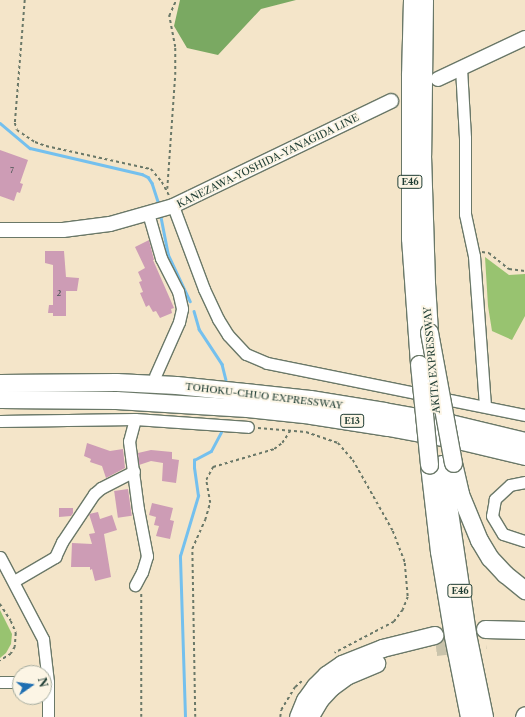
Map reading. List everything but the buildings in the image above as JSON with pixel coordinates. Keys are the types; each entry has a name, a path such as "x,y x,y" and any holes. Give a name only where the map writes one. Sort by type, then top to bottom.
{"highway":[{"name":"AKITA EXPRESSWAY","path":"412,0 410,74 410,231 419,364 441,464 440,558 469,717"},
{"name":"AKITA EXPRESSWAY","path":"424,0 422,155 425,270 429,332 441,464 467,634 484,717"},
{"name":"TOHOKU-CHUO EXPRESSWAY","path":"0,383 116,382 176,385 245,392 384,411 450,423 525,441"},
{"name":"TOHOKU-CHUO EXPRESSWAY","path":"0,399 116,400 247,408 311,415 388,427 458,440 525,456"},
{"path":"441,464 460,494 479,540 490,558 505,574 525,590"},
{"path":"441,464 432,527 438,575 461,717"},
{"path":"525,630 485,635 525,642"},
{"path":"298,717 305,700 315,686 326,675 342,664 382,648 435,641 364,667 346,676 331,687 320,699 310,717"}],"main road":[{"path":"438,79 525,38"},
{"name":"KANEZAWA-YOSHIDA-YANAGIDA LINE","path":"0,230 63,230 110,224 173,206 391,101"}],"street":[{"path":"460,68 465,138 465,214 473,251 485,406"},
{"path":"173,206 204,289 218,319 228,335 246,354 267,363 525,415"},
{"path":"148,213 161,258 178,291 182,309 179,322 155,376"},
{"path":"135,419 128,441 134,471 133,479 138,510 147,556 142,572 135,585"},
{"path":"0,421 135,419 248,427"},
{"path":"14,581 54,557 62,542 94,494 101,488 134,471"},
{"path":"525,482 510,485 495,499 492,516 503,534 525,541"},
{"path":"0,557 14,581 42,639 44,665"},
{"path":"0,682 12,682"},
{"path":"47,705 48,717"}],"path":[{"path":"25,0 15,123 17,130 35,142 46,146 151,168 166,191 173,206"},
{"path":"166,191 175,61 175,47 169,16 176,0"},
{"path":"473,251 489,253 509,269 525,271"},
{"path":"248,427 306,432 338,444 353,460 393,531 405,563 408,597 403,610 394,622 339,649 333,654"},
{"path":"194,717 192,549 205,520 210,503 206,480 212,467 274,449 282,443 290,431"},
{"path":"135,585 141,591 141,717"},
{"path":"0,604 12,621 16,633 15,647 11,654 0,661"},
{"path":"280,717 281,710 295,687 305,678"}],"green space":[{"path":"180,0 296,0 261,9 218,55 187,48 174,26"},
{"path":"485,257 509,275 525,274 525,316 512,340 492,331 488,306"},
{"path":"0,610 12,634 11,644 6,653 0,658"}],"waterway":[{"path":"0,123 30,148 142,174 148,177 152,183 158,202"},
{"path":"161,217 168,254 190,301"},
{"path":"194,311 199,329 222,364 226,380"},
{"path":"185,717 180,556 198,496 194,460 211,451 221,432"}],"tunnel":[{"path":"436,647 486,641"}]}
